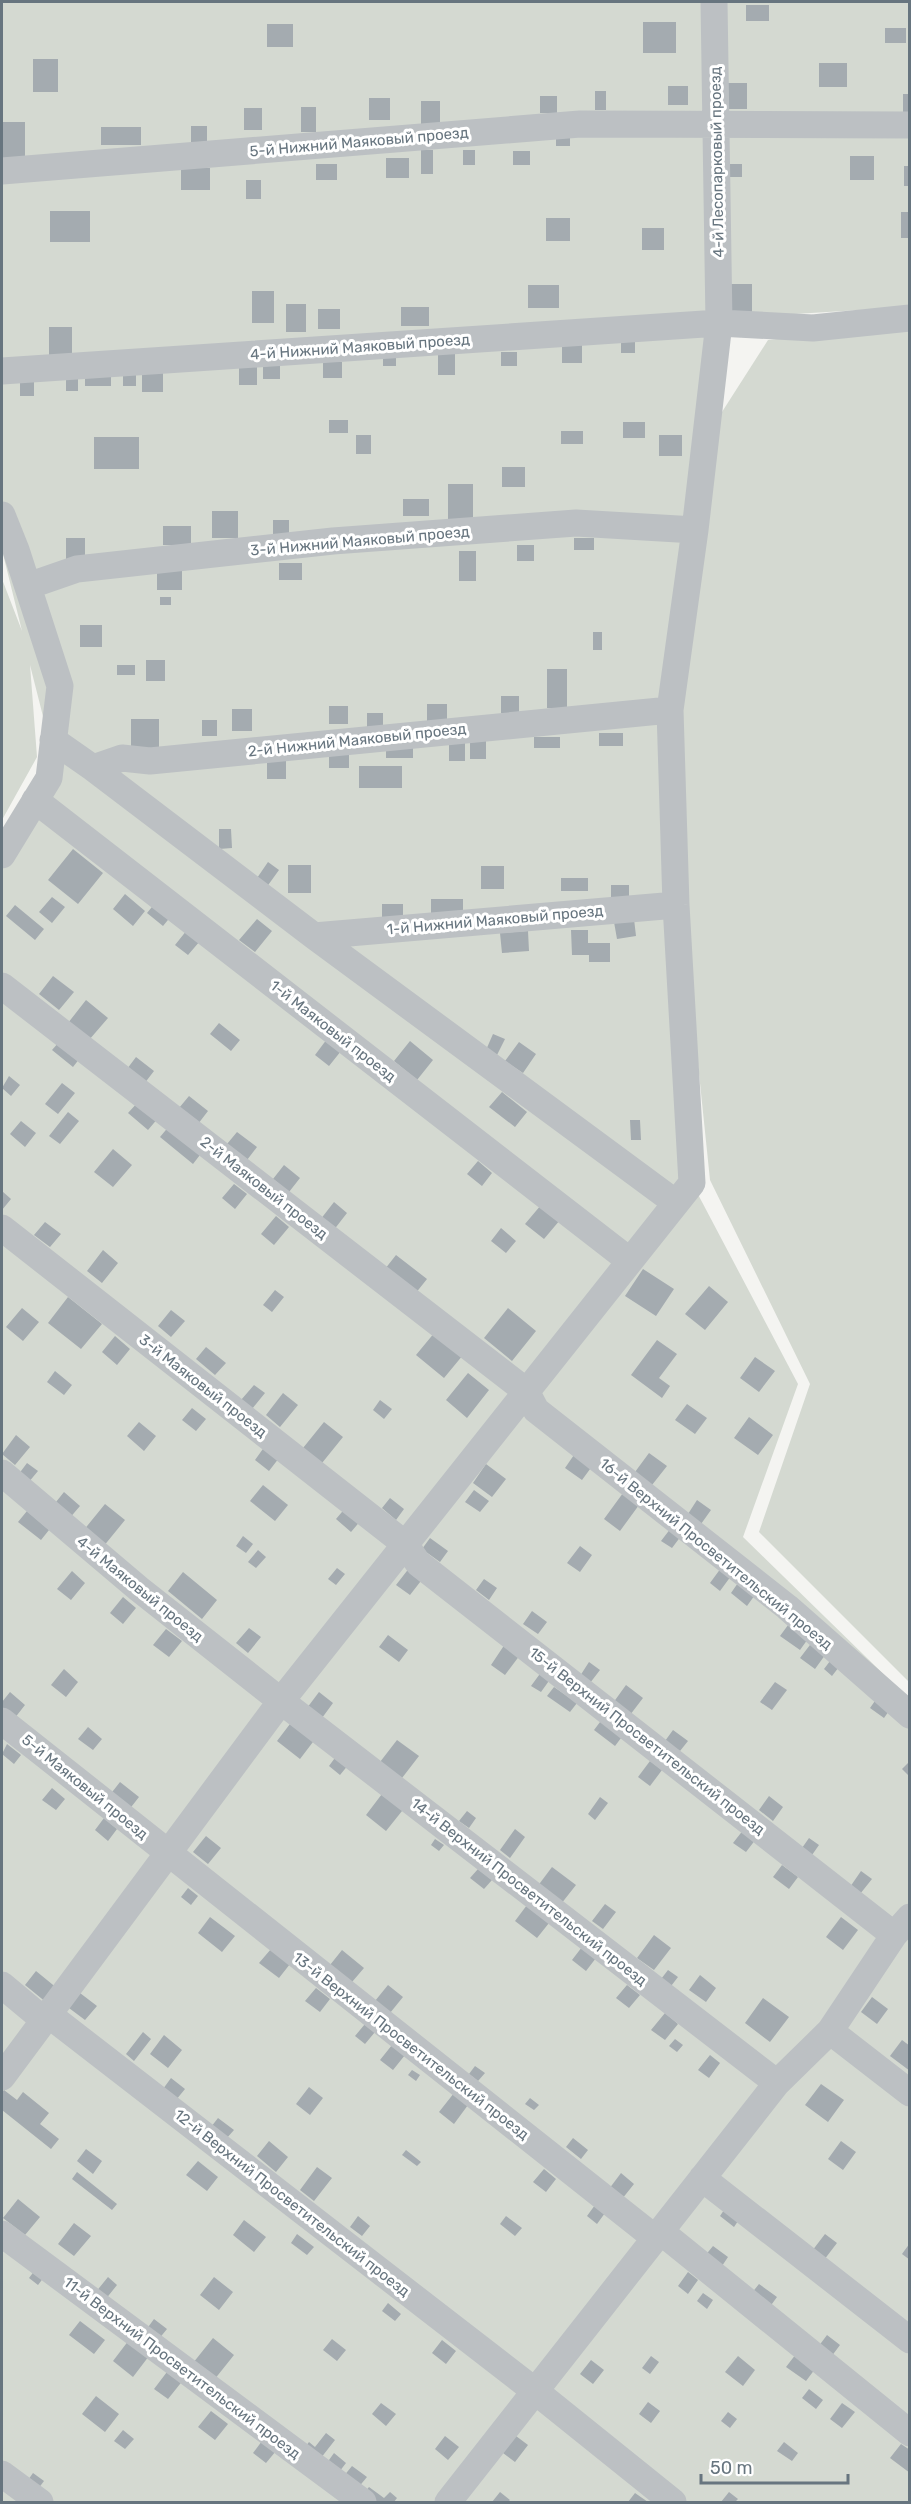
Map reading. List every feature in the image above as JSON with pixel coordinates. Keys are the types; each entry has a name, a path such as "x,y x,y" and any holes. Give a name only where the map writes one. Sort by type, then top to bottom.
{"street":[{"name":"4-й Лесопарковый проезд","path":"2,2077 281,1701 692,1183 676,905 670,710 695,530 719,323 714,2"},
{"name":"5-й Нижний Маяковый проезд","path":"2,171 580,124 909,125"},
{"name":"4-й Нижний Маяковый проезд","path":"2,371 719,323 813,328 909,318"},
{"path":"2,515 28,586 60,686 49,778 2,855"},
{"name":"3-й Нижний Маяковый проезд","path":"28,586 77,569 333,541 576,523 695,530"},
{"name":"2-й Нижний Маяковый проезд","path":"93,768 122,758 150,761 670,710"},
{"path":"54,740 314,936 676,1203"},
{"name":"1-й Маяковый проезд","path":"35,800 630,1261"},
{"name":"1-й Нижний Маяковый проезд","path":"314,936 676,905"},
{"name":"2-й Маяковый проезд","path":"2,986 526,1391"},
{"name":"3-й Маяковый проезд","path":"2,1228 405,1544"},
{"name":"16-й Верхний Просветительский проезд","path":"526,1391 536,1410 787,1607 909,1715"},
{"name":"4-й Маяковый проезд","path":"2,1473 139,1590 281,1701"},
{"name":"15-й Верхний Просветительский проезд","path":"405,1544 418,1563 902,1926"},
{"name":"14-й Верхний Просветительский проезд","path":"281,1701 777,2083"},
{"name":"5-й Маяковый проезд","path":"2,1721 168,1853"},
{"name":"13-й Верхний Просветительский проезд","path":"168,1853 909,2433"},
{"path":"448,2502 777,2083 830,2031 902,1926"},
{"name":"12-й Верхний Просветительский проезд","path":"2,1985 535,2391 673,2502"},
{"path":"830,2031 909,2093"},
{"path":"702,2178 909,2340"},
{"name":"11-й Верхний Просветительский проезд","path":"2,2234 363,2502"},
{"path":"2,2474 40,2502"}],"shaded area":[{"path":"2,2 909,2 909,307 713,319 666,714 692,1183 798,1384 743,1537 909,1699 909,2502 2,2502 2,839 51,748 30,665 37,757 2,820 2,579 22,631 2,550"},
{"path":"909,325 909,1682 759,1532 810,1384 710,1180 694,1025 677,720 713,426 768,340"}],"building":[{"path":"746,5 769,5 769,21 746,21"},
{"path":"643,22 676,22 676,53 643,53"},
{"path":"267,24 293,24 293,47 267,47"},
{"path":"885,28 906,28 906,43 885,43"},
{"path":"33,59 58,59 58,92 33,92"},
{"path":"819,63 847,63 847,87 819,87"},
{"path":"723,83 747,83 747,109 723,109"},
{"path":"668,86 688,86 688,105 668,105"},
{"path":"595,91 606,91 606,110 595,110"},
{"path":"903,94 910,94 910,121 903,121"},
{"path":"540,96 557,96 557,113 540,113"},
{"path":"369,98 390,98 390,120 369,120"},
{"path":"421,101 440,101 440,126 421,126"},
{"path":"301,107 316,107 316,132 301,132"},
{"path":"244,108 262,108 262,130 244,130"},
{"path":"2,122 25,122 25,159 2,159"},
{"path":"191,126 207,126 207,142 191,142"},
{"path":"101,127 141,127 141,145 101,145"},
{"path":"556,134 570,134 570,146 556,146"},
{"path":"421,150 433,150 433,174 421,174"},
{"path":"463,150 475,150 475,165 463,165"},
{"path":"513,151 530,151 530,165 513,165"},
{"path":"850,156 874,156 874,180 850,180"},
{"path":"386,158 409,158 409,178 386,178"},
{"path":"316,164 337,164 337,180 316,180"},
{"path":"730,164 742,164 742,177 730,177"},
{"path":"904,166 910,166 910,186 904,186"},
{"path":"181,168 210,168 210,190 181,190"},
{"path":"246,180 261,180 261,199 246,199"},
{"path":"50,211 90,211 90,242 50,242"},
{"path":"901,212 910,212 910,238 901,238"},
{"path":"546,218 570,218 570,241 546,241"},
{"path":"642,228 664,228 664,250 642,250"},
{"path":"730,284 752,284 752,312 730,312"},
{"path":"528,285 559,285 559,308 528,308"},
{"path":"252,291 274,291 274,323 252,323"},
{"path":"286,304 306,304 306,332 286,332"},
{"path":"401,307 429,307 429,326 401,326"},
{"path":"318,309 340,309 340,329 318,329"},
{"path":"49,327 72,327 72,355 49,355"},
{"path":"621,334 635,334 635,353 621,353"},
{"path":"562,343 582,343 582,363 562,363"},
{"path":"438,350 455,350 455,375 438,375"},
{"path":"501,352 517,352 517,366 501,366"},
{"path":"383,356 396,356 396,366 383,366"},
{"path":"323,362 342,362 342,378 323,378"},
{"path":"239,364 257,364 257,385 239,385"},
{"path":"263,365 280,365 280,379 263,379"},
{"path":"142,369 163,369 163,392 142,392"},
{"path":"85,371 111,371 111,386 85,386"},
{"path":"66,374 78,374 78,391 66,391"},
{"path":"123,374 136,374 136,386 123,386"},
{"path":"20,381 34,381 34,396 20,396"},
{"path":"329,420 348,420 348,433 329,433"},
{"path":"623,422 645,422 645,438 623,438"},
{"path":"561,431 583,431 583,444 561,444"},
{"path":"356,435 371,435 371,454 356,454"},
{"path":"659,435 682,435 682,456 659,456"},
{"path":"94,437 139,437 139,469 94,469"},
{"path":"502,467 525,467 525,487 502,487"},
{"path":"448,484 473,484 473,522 448,522"},
{"path":"403,499 429,499 429,516 403,516"},
{"path":"212,511 238,511 238,538 212,538"},
{"path":"273,520 289,520 289,539 273,539"},
{"path":"163,526 191,526 191,545 163,545"},
{"path":"66,538 85,538 85,564 66,564"},
{"path":"574,538 594,538 594,550 574,550"},
{"path":"517,545 534,545 534,561 517,561"},
{"path":"459,551 476,551 476,581 459,581"},
{"path":"279,563 302,563 302,580 279,580"},
{"path":"157,568 182,568 182,590 157,590"},
{"path":"160,597 171,597 171,605 160,605"},
{"path":"80,625 102,625 102,647 80,647"},
{"path":"593,632 602,632 602,650 593,650"},
{"path":"146,660 165,660 165,681 146,681"},
{"path":"117,665 135,665 135,675 117,675"},
{"path":"547,669 567,669 567,708 547,708"},
{"path":"501,696 519,696 519,713 501,713"},
{"path":"427,704 447,704 447,724 427,724"},
{"path":"329,706 348,706 348,724 329,724"},
{"path":"232,709 252,709 252,731 232,731"},
{"path":"367,713 383,713 383,727 367,727"},
{"path":"131,719 159,719 159,748 131,748"},
{"path":"202,720 217,720 217,736 202,736"},
{"path":"599,733 623,733 623,746 599,746"},
{"path":"534,737 560,737 560,748 534,748"},
{"path":"470,739 486,739 486,759 470,759"},
{"path":"449,742 465,742 465,761 449,761"},
{"path":"386,744 413,744 413,758 386,758"},
{"path":"329,752 349,752 349,768 329,768"},
{"path":"267,755 286,755 286,779 267,779"},
{"path":"359,766 402,766 402,788 359,788"},
{"path":"219,829 231,829 232,848 219,849"},
{"path":"73,849 103,873 78,904 48,880"},
{"path":"268,862 279,870 266,888 255,881"},
{"path":"288,865 311,865 311,893 288,893"},
{"path":"481,866 504,866 504,889 481,889"},
{"path":"561,878 588,878 588,891 561,891"},
{"path":"611,885 629,885 629,904 611,904"},
{"path":"125,894 145,911 133,926 113,909"},
{"path":"52,897 65,907 52,923 39,912"},
{"path":"431,899 463,899 463,919 431,919"},
{"path":"156,902 172,915 163,926 147,913"},
{"path":"382,904 403,904 403,920 382,920"},
{"path":"15,905 44,929 35,940 6,916"},
{"path":"257,919 272,931 255,952 239,940"},
{"path":"634,919 636,936 617,939 614,922"},
{"path":"187,930 200,941 188,955 175,945"},
{"path":"571,930 588,930 588,943 610,943 610,962 589,962 589,955 572,955"},
{"path":"528,931 529,951 502,953 500,933"},
{"path":"53,976 74,992 59,1010 39,994"},
{"path":"86,1000 108,1018 89,1040 68,1023"},
{"path":"219,1023 240,1040 231,1051 210,1034"},
{"path":"493,1034 505,1039 497,1055 486,1050"},
{"path":"327,1039 341,1051 329,1066 315,1055"},
{"path":"60,1041 80,1058 73,1067 52,1050"},
{"path":"410,1041 433,1060 417,1080 394,1061"},
{"path":"519,1042 536,1054 523,1073 505,1061"},
{"path":"136,1057 154,1071 144,1084 127,1069"},
{"path":"9,1076 20,1085 11,1096 2,1088"},
{"path":"62,1083 75,1093 58,1114 45,1104"},
{"path":"502,1092 527,1112 515,1127 489,1107"},
{"path":"189,1096 208,1111 198,1124 179,1108"},
{"path":"139,1101 159,1117 148,1130 128,1113"},
{"path":"68,1112 79,1121 60,1144 49,1136"},
{"path":"630,1120 640,1120 641,1140 631,1140"},
{"path":"21,1121 36,1133 25,1147 10,1134"},
{"path":"170,1125 203,1151 193,1164 160,1137"},
{"path":"237,1132 257,1147 247,1160 227,1144"},
{"path":"113,1149 132,1165 113,1187 94,1172"},
{"path":"478,1161 492,1173 482,1186 467,1174"},
{"path":"284,1165 300,1178 289,1192 273,1179"},
{"path":"234,1184 247,1194 235,1209 222,1198"},
{"path":"2,1191 11,1199 2,1210"},
{"path":"334,1202 347,1213 333,1231 320,1220"},
{"path":"541,1205 560,1220 544,1239 525,1224"},
{"path":"276,1216 289,1227 274,1245 261,1234"},
{"path":"45,1222 61,1234 50,1247 34,1235"},
{"path":"501,1228 516,1241 506,1253 491,1241"},
{"path":"103,1250 118,1263 102,1283 87,1271"},
{"path":"396,1255 427,1279 415,1294 385,1269"},
{"path":"643,1269 674,1289 656,1316 625,1296"},
{"path":"709,1286 728,1302 705,1330 685,1314"},
{"path":"275,1290 284,1297 272,1312 263,1305"},
{"path":"68,1297 102,1324 81,1349 48,1323"},
{"path":"22,1308 39,1322 23,1341 6,1327"},
{"path":"508,1308 536,1331 512,1361 484,1338"},
{"path":"171,1310 185,1321 171,1337 158,1326"},
{"path":"435,1332 463,1355 444,1378 416,1355"},
{"path":"115,1336 130,1349 117,1365 102,1352"},
{"path":"657,1340 677,1354 659,1378 670,1386 662,1398 631,1375"},
{"path":"206,1347 226,1363 215,1375 196,1359"},
{"path":"755,1357 775,1371 759,1392 740,1378"},
{"path":"55,1371 72,1385 64,1395 47,1382"},
{"path":"468,1373 489,1390 467,1418 446,1400"},
{"path":"254,1385 265,1393 252,1409 241,1400"},
{"path":"283,1393 298,1405 280,1427 266,1415"},
{"path":"380,1400 392,1409 384,1419 373,1410"},
{"path":"687,1404 707,1418 695,1434 675,1420"},
{"path":"192,1408 206,1419 196,1431 182,1420"},
{"path":"749,1417 773,1435 758,1455 734,1438"},
{"path":"139,1422 156,1436 144,1451 127,1436"},
{"path":"324,1422 343,1437 322,1463 303,1448"},
{"path":"16,1435 30,1447 15,1465 2,1454"},
{"path":"265,1446 279,1458 269,1471 255,1460"},
{"path":"576,1452 593,1465 582,1480 565,1468"},
{"path":"649,1453 667,1466 652,1485 635,1472"},
{"path":"27,1463 38,1471 28,1483 18,1475"},
{"path":"486,1464 506,1479 492,1497 473,1483"},
{"path":"263,1485 288,1505 275,1521 250,1501"},
{"path":"474,1490 489,1501 480,1512 465,1502"},
{"path":"64,1492 80,1506 68,1520 52,1507"},
{"path":"623,1493 639,1505 620,1531 604,1519"},
{"path":"390,1498 404,1509 396,1520 382,1508"},
{"path":"697,1500 711,1510 701,1524 688,1514"},
{"path":"105,1504 125,1520 103,1547 83,1531"},
{"path":"347,1506 362,1519 351,1532 336,1519"},
{"path":"27,1511 49,1530 41,1540 18,1522"},
{"path":"671,1528 681,1536 672,1548 661,1541"},
{"path":"243,1536 253,1544 246,1553 236,1546"},
{"path":"430,1538 448,1551 440,1562 422,1549"},
{"path":"580,1546 592,1555 580,1572 567,1563"},
{"path":"258,1550 266,1557 256,1568 248,1562"},
{"path":"410,1567 424,1577 410,1595 396,1585"},
{"path":"337,1568 345,1574 336,1585 328,1579"},
{"path":"721,1568 731,1576 720,1591 710,1583"},
{"path":"72,1571 85,1583 71,1600 57,1589"},
{"path":"183,1572 217,1600 202,1619 168,1591"},
{"path":"484,1579 497,1588 489,1600 476,1590"},
{"path":"740,1580 757,1592 747,1606 731,1593"},
{"path":"123,1597 136,1608 123,1624 110,1613"},
{"path":"532,1611 547,1622 538,1634 523,1624"},
{"path":"791,1621 810,1636 800,1650 780,1636"},
{"path":"249,1628 261,1637 248,1653 236,1643"},
{"path":"166,1629 182,1641 169,1657 153,1645"},
{"path":"388,1635 408,1650 399,1662 379,1647"},
{"path":"813,1641 828,1651 815,1669 800,1658"},
{"path":"505,1644 520,1655 505,1675 491,1665"},
{"path":"833,1657 842,1663 832,1676 824,1669"},
{"path":"589,1662 600,1670 590,1683 580,1676"},
{"path":"64,1669 78,1682 66,1697 51,1685"},
{"path":"542,1671 551,1678 541,1692 531,1686"},
{"path":"775,1682 787,1690 772,1710 760,1702"},
{"path":"626,1685 643,1698 630,1715 613,1703"},
{"path":"554,1687 577,1703 570,1712 547,1696"},
{"path":"10,1692 25,1705 14,1719 2,1709 2,1702"},
{"path":"319,1692 333,1703 322,1718 307,1708"},
{"path":"877,1698 891,1708 884,1718 870,1708"},
{"path":"603,1718 624,1734 615,1746 594,1730"},
{"path":"293,1720 316,1738 300,1759 277,1741"},
{"path":"88,1727 102,1739 93,1750 78,1739"},
{"path":"673,1730 688,1741 680,1751 665,1741"},
{"path":"397,1740 419,1756 402,1778 380,1762"},
{"path":"7,1744 21,1755 14,1764 2,1754"},
{"path":"337,1755 349,1764 340,1775 329,1766"},
{"path":"650,1761 662,1770 650,1786 638,1777"},
{"path":"910,1761 910,1777 902,1769"},
{"path":"120,1782 139,1797 128,1811 109,1796"},
{"path":"52,1788 65,1799 56,1810 42,1800"},
{"path":"385,1790 406,1806 386,1831 366,1815"},
{"path":"769,1796 783,1807 773,1821 759,1810"},
{"path":"600,1797 608,1803 595,1820 588,1814"},
{"path":"467,1811 476,1818 469,1828 459,1821"},
{"path":"104,1818 117,1829 108,1841 95,1830"},
{"path":"515,1829 525,1837 510,1858 500,1850"},
{"path":"744,1829 756,1839 746,1852 733,1843"},
{"path":"206,1836 221,1848 208,1864 193,1852"},
{"path":"809,1838 819,1845 812,1855 802,1848"},
{"path":"435,1839 444,1845 439,1851 431,1845"},
{"path":"782,1865 798,1877 789,1889 773,1877"},
{"path":"552,1867 576,1885 561,1904 537,1887"},
{"path":"478,1869 492,1880 484,1889 470,1878"},
{"path":"861,1871 872,1879 860,1894 850,1887"},
{"path":"188,1888 198,1896 191,1905 181,1897"},
{"path":"605,1904 616,1912 603,1929 592,1921"},
{"path":"527,1905 549,1923 537,1938 515,1921"},
{"path":"210,1917 235,1936 222,1952 198,1933"},
{"path":"841,1917 858,1930 843,1950 826,1937"},
{"path":"654,1935 671,1948 654,1970 637,1958"},
{"path":"582,1947 596,1958 586,1971 572,1960"},
{"path":"271,1949 290,1964 279,1978 259,1963"},
{"path":"342,1950 364,1968 352,1982 330,1965"},
{"path":"668,1970 678,1977 668,1990 658,1983"},
{"path":"36,1971 58,1989 47,2003 25,1985"},
{"path":"700,1975 716,1988 706,2002 689,1990"},
{"path":"388,1985 403,1997 390,2013 375,2001"},
{"path":"627,1985 640,1995 629,2008 616,1998"},
{"path":"316,1988 330,1999 320,2012 305,2001"},
{"path":"80,1993 97,2006 85,2020 69,2008"},
{"path":"872,1997 888,2009 877,2024 861,2012"},
{"path":"763,1998 789,2017 770,2042 745,2023"},
{"path":"665,2013 678,2024 665,2040 651,2030"},
{"path":"365,2024 375,2032 365,2044 355,2036"},
{"path":"143,2032 151,2039 134,2061 126,2054"},
{"path":"164,2035 182,2050 168,2068 150,2054"},
{"path":"675,2039 683,2045 677,2052 669,2046"},
{"path":"902,2040 910,2046 910,2071 890,2056"},
{"path":"392,2045 405,2055 393,2070 380,2060"},
{"path":"710,2055 720,2063 709,2078 698,2070"},
{"path":"475,2066 485,2073 478,2081 469,2074"},
{"path":"412,2070 420,2075 416,2081 408,2075"},
{"path":"171,2078 185,2089 176,2100 163,2089"},
{"path":"821,2084 844,2100 828,2122 805,2105"},
{"path":"309,2087 323,2098 310,2115 296,2104"},
{"path":"4,2090 17,2100 23,2092 49,2113 40,2124 59,2139 51,2149 2,2110"},
{"path":"454,2093 468,2105 454,2124 439,2112"},
{"path":"530,2098 539,2105 534,2110 525,2104"},
{"path":"218,2118 234,2130 226,2139 211,2127"},
{"path":"573,2138 588,2150 581,2159 566,2147"},
{"path":"269,2141 288,2157 276,2172 257,2156"},
{"path":"841,2141 856,2152 843,2170 828,2159"},
{"path":"86,2149 102,2161 93,2174 77,2161"},
{"path":"406,2150 421,2162 417,2166 402,2155"},
{"path":"198,2161 218,2177 207,2191 186,2175"},
{"path":"317,2167 332,2178 314,2201 300,2190"},
{"path":"544,2169 556,2179 546,2192 533,2182"},
{"path":"77,2172 117,2204 112,2210 72,2179"},
{"path":"621,2173 634,2184 622,2199 609,2189"},
{"path":"18,2199 40,2217 25,2235 3,2218"},
{"path":"595,2205 605,2213 597,2224 587,2216"},
{"path":"726,2207 740,2218 734,2227 720,2216"},
{"path":"358,2216 370,2226 362,2236 350,2227"},
{"path":"506,2216 522,2228 515,2236 500,2224"},
{"path":"244,2220 266,2237 254,2252 233,2235"},
{"path":"74,2223 91,2236 74,2256 58,2244"},
{"path":"297,2234 314,2247 307,2255 291,2243"},
{"path":"825,2234 837,2243 824,2260 812,2251"},
{"path":"910,2243 910,2260 902,2254"},
{"path":"713,2246 728,2257 720,2269 704,2257"},
{"path":"38,2266 47,2273 38,2285 29,2278"},
{"path":"688,2272 698,2280 688,2294 678,2286"},
{"path":"108,2277 117,2285 105,2300 95,2293"},
{"path":"214,2277 233,2292 219,2310 200,2295"},
{"path":"759,2284 777,2297 769,2308 751,2294"},
{"path":"703,2293 713,2300 707,2309 697,2301"},
{"path":"388,2303 401,2314 395,2321 382,2311"},
{"path":"154,2319 167,2329 158,2340 146,2330"},
{"path":"80,2321 105,2340 94,2354 69,2335"},
{"path":"827,2335 840,2345 831,2357 818,2347"},
{"path":"213,2338 234,2355 214,2380 193,2363"},
{"path":"332,2339 346,2350 337,2361 323,2350"},
{"path":"129,2340 149,2356 133,2377 113,2361"},
{"path":"442,2340 456,2351 446,2364 432,2353"},
{"path":"796,2354 815,2369 806,2381 786,2367"},
{"path":"651,2356 659,2362 650,2374 642,2368"},
{"path":"738,2356 755,2370 743,2386 725,2372"},
{"path":"591,2360 604,2370 593,2384 580,2374"},
{"path":"170,2368 184,2379 168,2399 154,2389"},
{"path":"809,2389 823,2400 816,2409 802,2398"},
{"path":"96,2396 119,2414 105,2432 82,2414"},
{"path":"648,2402 660,2411 651,2423 639,2414"},
{"path":"381,2403 396,2414 386,2426 372,2414"},
{"path":"842,2403 855,2412 842,2428 830,2419"},
{"path":"211,2411 228,2424 215,2440 198,2427"},
{"path":"728,2412 737,2419 730,2428 721,2421"},
{"path":"123,2430 134,2439 125,2449 114,2441"},
{"path":"326,2433 335,2440 317,2463 302,2451 309,2442 315,2447"},
{"path":"512,2433 528,2445 515,2462 499,2450"},
{"path":"445,2436 459,2447 448,2460 435,2449"},
{"path":"262,2441 276,2451 266,2463 253,2453"},
{"path":"784,2442 798,2453 792,2461 777,2451"},
{"path":"901,2444 910,2450 910,2473 890,2458"},
{"path":"334,2453 346,2463 336,2476 324,2467"},
{"path":"352,2466 367,2477 357,2489 343,2477"},
{"path":"33,2473 44,2481 38,2489 28,2480"},
{"path":"369,2487 384,2498 390,2492 397,2498 394,2502 367,2502 361,2497"},
{"path":"500,2492 510,2500 492,2502"},
{"path":"729,2492 738,2499 735,2502 721,2502"},
{"path":"635,2493 648,2502 628,2502"}]}
